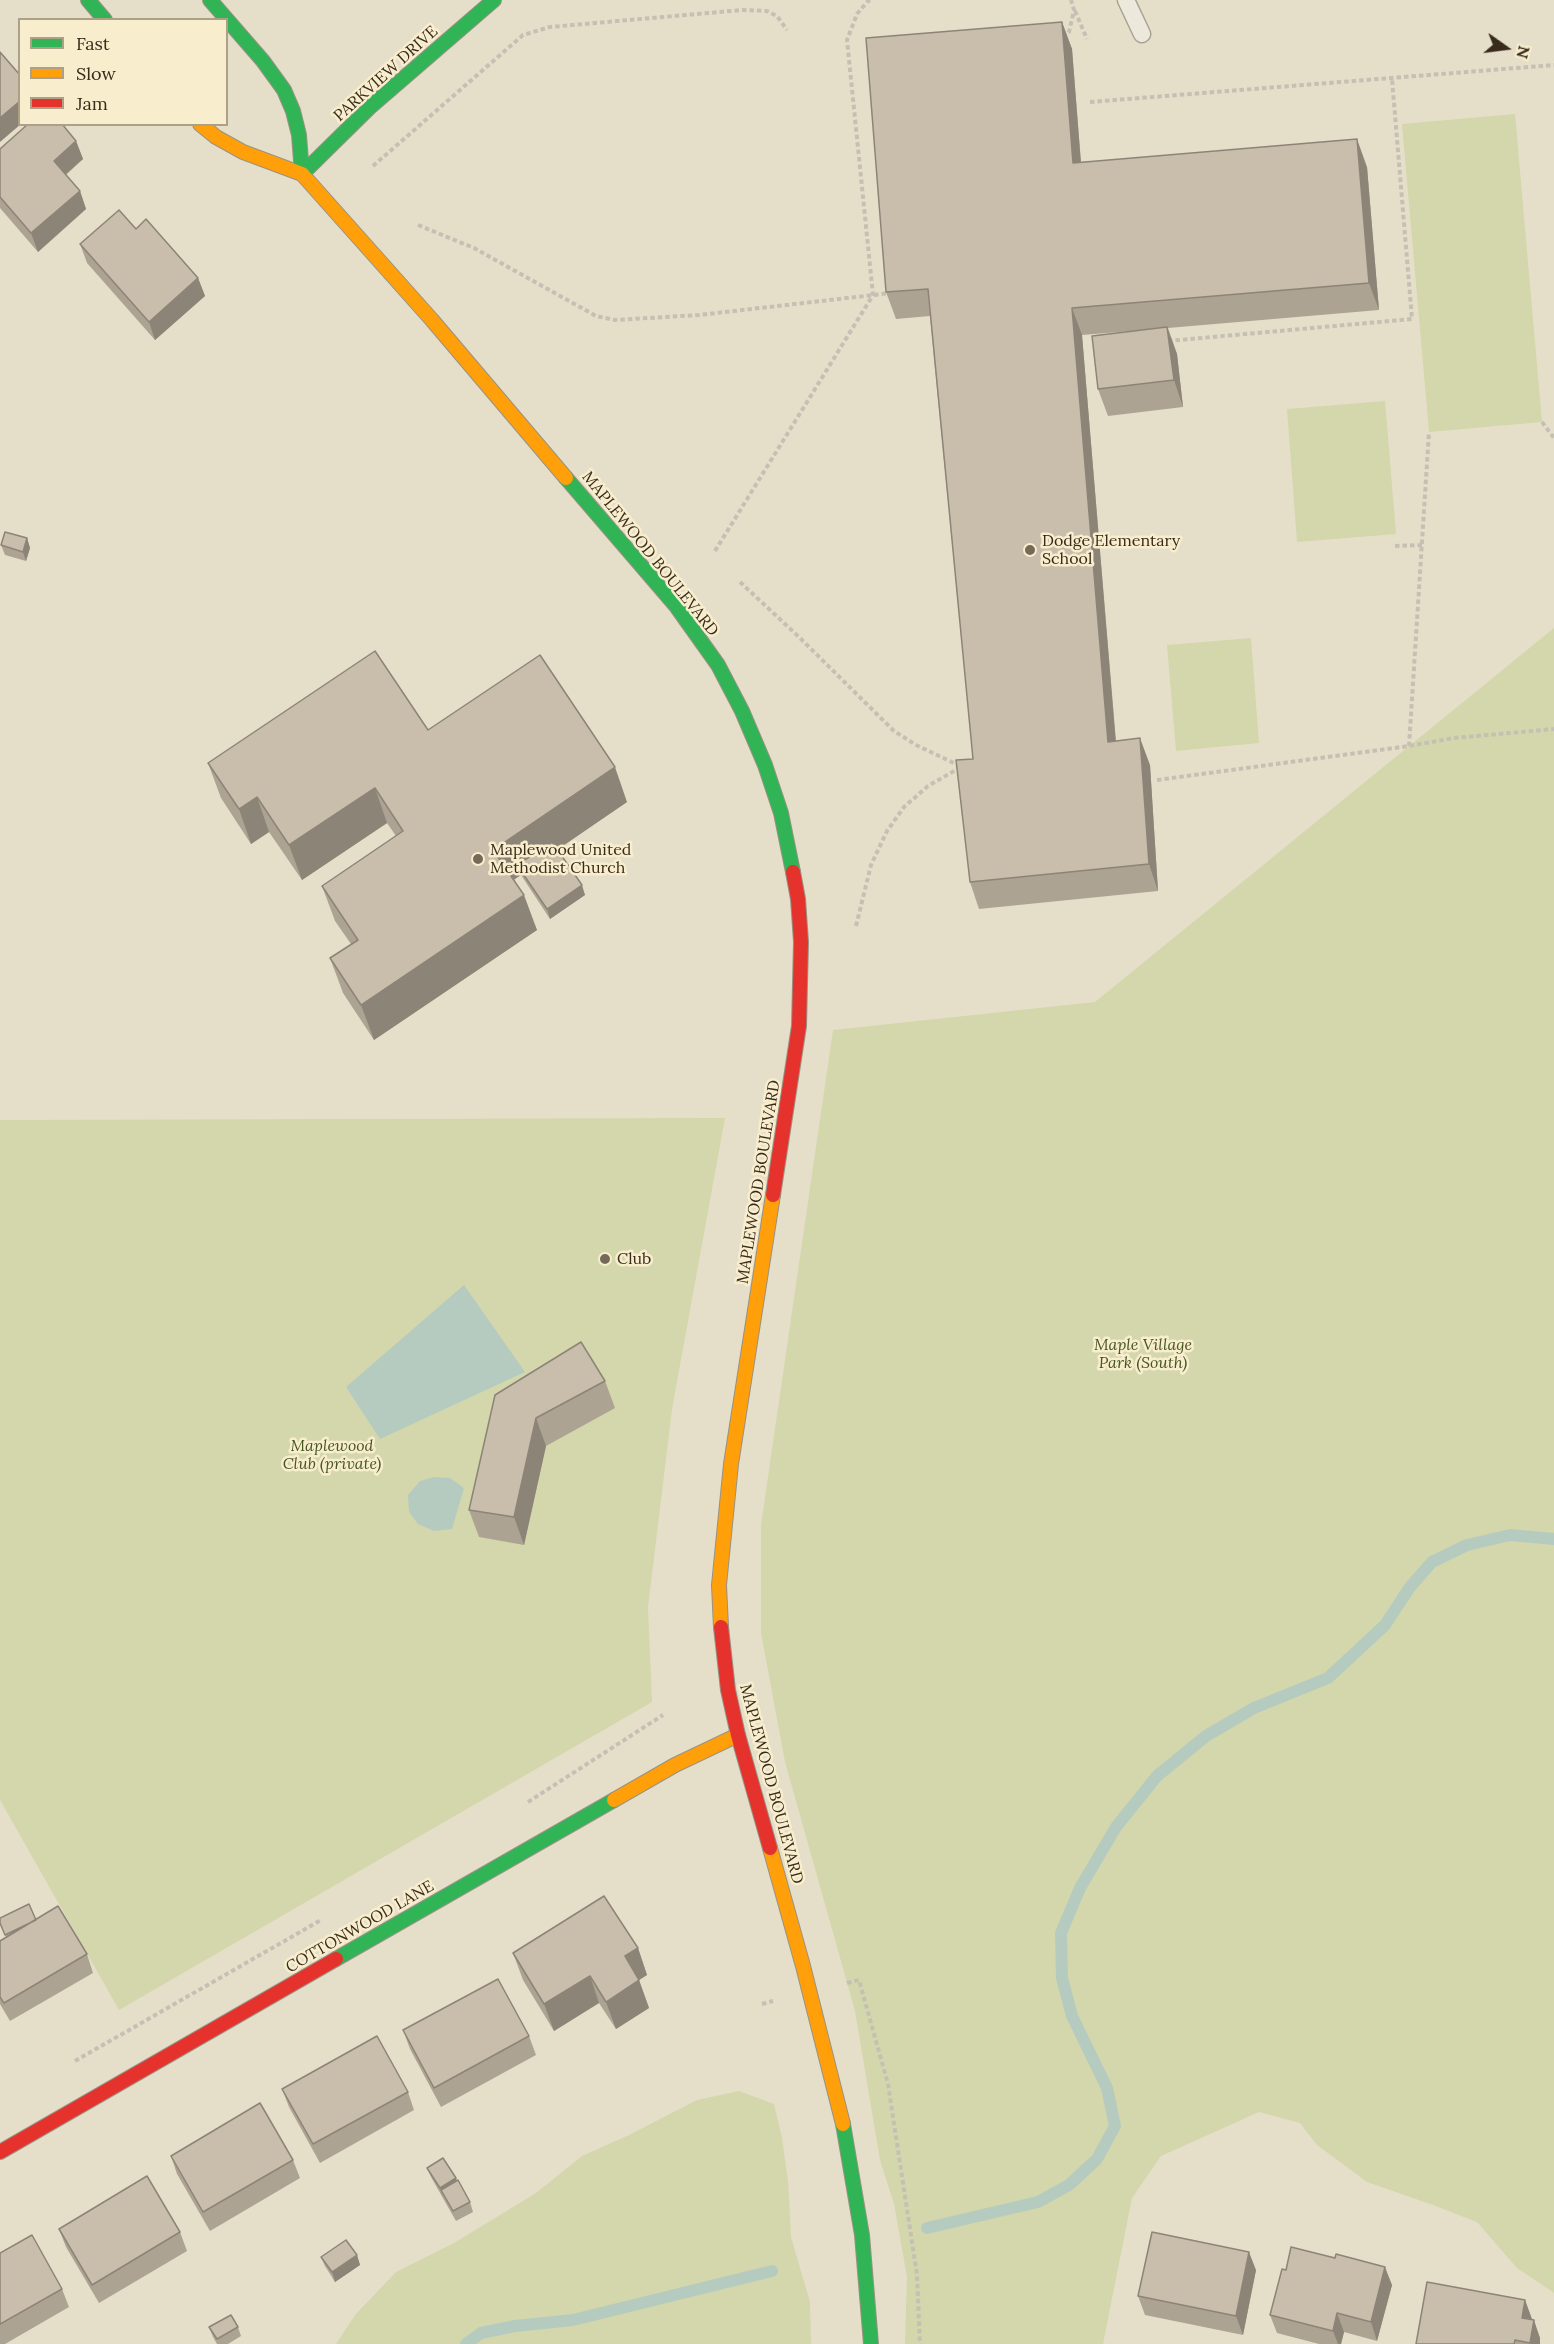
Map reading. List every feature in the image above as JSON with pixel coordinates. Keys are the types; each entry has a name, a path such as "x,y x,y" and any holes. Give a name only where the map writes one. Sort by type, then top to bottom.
{"street":[{"path":"88,0 103,18"},
{"path":"210,0 226,18"},
{"name":"PARKVIEW DRIVE","path":"302,174 369,108 494,0"},
{"path":"228,21 263,61 284,90 293,111 299,135 302,174"},
{"name":"MAPLEWOOD BOULEVARD","path":"202,126 216,137 243,152 302,174 439,328 676,606 718,665 742,711 765,765 781,813 798,899 801,985 792,1080 731,1464 721,1549 720,1621 728,1690 738,1734 803,1966 848,2143 862,2235 871,2344"},
{"name":"COTTONWOOD LANE","path":"0,2152 675,1765 738,1734"}],"lane":[{"path":"1126,0 1142,34"}],"path":[{"path":"715,551 873,295 847,40 857,14 868,1 872,0"},
{"path":"1071,0 1087,39"},
{"path":"373,166 523,35 550,27 742,10 767,10 777,16 787,30"},
{"path":"1059,42 1069,32 1074,10"},
{"path":"1090,102 1554,65"},
{"path":"1158,342 1412,319 1392,79"},
{"path":"418,225 474,248 596,316 615,320 722,312 894,293"},
{"path":"1542,422 1554,438"},
{"path":"1409,747 1429,432"},
{"path":"1395,546 1422,544"},
{"path":"740,582 894,731 916,745 962,767 971,768"},
{"path":"1157,780 1409,747 1454,738 1554,729"},
{"path":"856,926 871,865 887,831 904,807 928,786 962,767"},
{"path":"520,1807 663,1715"},
{"path":"72,2063 327,1917"},
{"path":"859,1980 890,2096 917,2275 920,2344"}],"green space":[{"path":"1515,114 1542,422 1429,432 1402,124"},
{"path":"1385,401 1396,534 1297,542 1287,409"},
{"name":"Maple Village Park (South)","path":"1554,628 1554,2293 1517,2268 1477,2222 1367,2182 1317,2145 1300,2123 1259,2112 1161,2156 1132,2198 1103,2344 905,2344 907,2277 894,2204 880,2160 855,2011 785,1762 761,1633 761,1525 833,1030 1095,1002"},
{"path":"1251,638 1259,743 1176,751 1167,645"},
{"name":"Maplewood Club (private)","path":"725,1118 672,1409 648,1607 652,1702 119,2010 0,1800 0,1120"},
{"path":"739,2091 774,2104 788,2181 791,2237 810,2302 811,2344 336,2344 355,2315 396,2272 454,2243 536,2193 582,2156 697,2100"}],"shaded area":[{"path":"464,1285 525,1372 380,1439 346,1387"},
{"path":"434,1477 450,1478 464,1488 452,1529 434,1531 418,1524 409,1512 408,1495 420,1481"}],"building":[{"name":"Dodge Elementary School","path":"1062,22 1073,163 1357,139 1369,283 1072,308 1108,742 1140,738 1149,864 970,882 956,760 973,759 928,289 886,292 866,38"},
{"path":"0,52 18,73 18,103 0,118"},
{"path":"26,126 64,126 76,141 54,161 80,191 31,233 0,197 0,149"},
{"path":"119,210 136,229 146,219 198,278 149,322 80,244"},
{"path":"1167,327 1174,380 1098,389 1092,336"},
{"path":"5,532 27,538 23,552 1,545"},
{"name":"Maplewood United Methodist Church","path":"375,651 428,730 540,655 615,767 493,850 524,895 361,1005 330,958 358,940 322,886 403,831 375,788 289,845 257,797 239,809 208,763"},
{"path":"552,842 582,885 547,909 517,865"},
{"path":"581,1342 605,1381 536,1418 514,1517 469,1510 495,1395"},
{"path":"604,1896 638,1948 625,1956 639,1980 606,2002 590,1976 544,2004 513,1953"},
{"path":"29,1904 36,1920 5,1935 0,1918"},
{"path":"58,1906 87,1954 4,2003 0,1997 0,1941"},
{"path":"498,1979 529,2036 434,2088 403,2030"},
{"path":"377,2036 408,2092 313,2144 282,2089"},
{"path":"260,2103 293,2160 203,2212 171,2156"},
{"path":"443,2158 456,2178 440,2188 427,2168"},
{"path":"147,2176 180,2232 92,2285 59,2229"},
{"path":"458,2180 470,2202 453,2211 441,2190"},
{"path":"1152,2232 1249,2252 1236,2316 1138,2296"},
{"path":"32,2235 62,2289 0,2324 0,2253"},
{"path":"346,2240 357,2255 332,2272 321,2257"},
{"path":"1291,2247 1335,2258 1336,2254 1385,2267 1371,2322 1337,2313 1333,2331 1270,2315 1282,2269 1286,2270"},
{"path":"1427,2282 1525,2300 1522,2318 1534,2320 1530,2343 1515,2340 1514,2344 1416,2344"},
{"path":"231,2315 238,2327 217,2339 209,2327"}],"waterway":[{"path":"927,2228 1038,2202 1069,2185 1097,2159 1115,2126 1107,2088 1072,2016 1062,1978 1061,1933 1080,1888 1116,1827 1157,1776 1206,1736 1254,1708 1328,1678 1385,1625 1410,1587 1432,1562 1467,1545 1510,1535 1554,1539"},
{"path":"466,2344 481,2333 515,2326 573,2320 772,2271"}],"traffic: fast":[{"path":"88,0 103,18"},
{"path":"210,0 226,18"},
{"path":"302,174 369,108 494,0"},
{"path":"228,21 263,61 284,90 293,111 299,135 302,174"},
{"path":"566,478 676,606 718,665 742,711 765,765 781,813 793,872"},
{"path":"336,1959 614,1800"},
{"path":"843,2124 862,2235 871,2344"}],"traffic: slow":[{"path":"202,126 216,137 243,152 302,174 432,320 566,478"},
{"path":"721,1627 719,1585 731,1464 773,1195"},
{"path":"614,1800 675,1765 738,1735"},
{"path":"770,1848 843,2124"}],"traffic: jam":[{"path":"773,1195 799,1026 801,942 798,899 793,872"},
{"path":"721,1627 728,1690 738,1735 770,1848"},
{"path":"0,2152 336,1959"}],"place":[{"name":"Dodge Elementary School","path":"1030,550"},
{"name":"Maplewood United Methodist Church","path":"478,859"},
{"name":"Club","path":"605,1259"}]}
